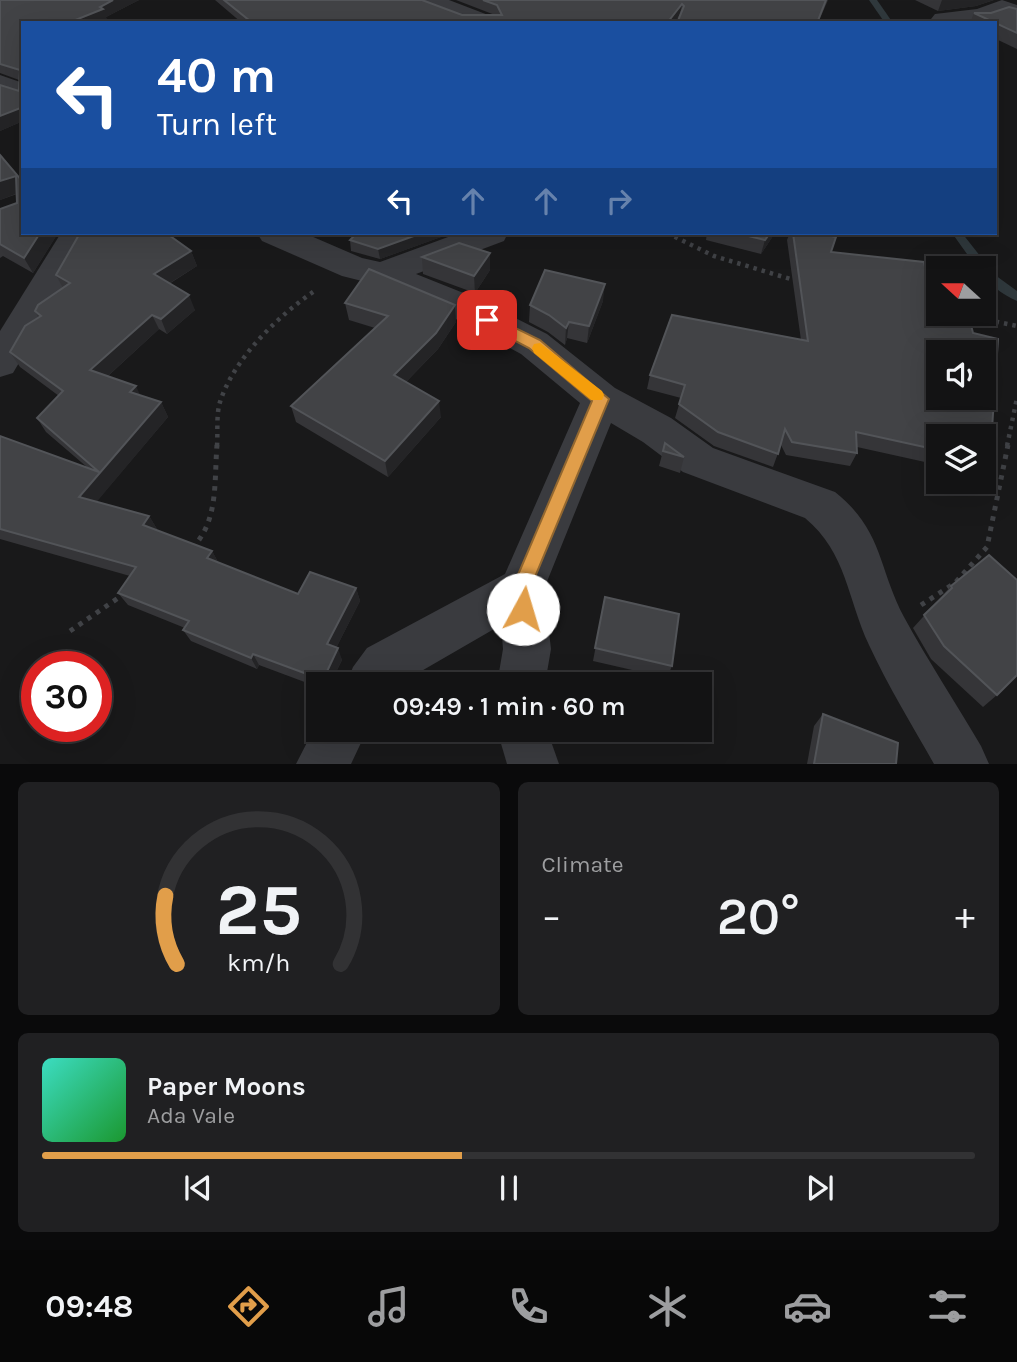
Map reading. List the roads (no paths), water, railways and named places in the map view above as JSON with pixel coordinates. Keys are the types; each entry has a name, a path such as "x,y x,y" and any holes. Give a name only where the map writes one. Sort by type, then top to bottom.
{"street":[{"path":"426,0 482,21"},
{"path":"944,19 981,16 1002,8 1017,13"},
{"path":"0,83 21,92"},
{"path":"0,363 77,235"},
{"path":"279,235 463,307 534,344 601,399 657,430 698,460 820,505 834,514 855,544 885,629 963,764"},
{"path":"368,271 485,235"},
{"path":"523,672 527,649 521,589 601,399"},
{"path":"379,672 384,665 521,589"},
{"path":"322,764 335,742"},
{"path":"526,742 533,764"}],"waterway":[{"path":"873,0 888,21"},
{"path":"958,235 974,256"},
{"path":"996,282 1017,297"}]}
